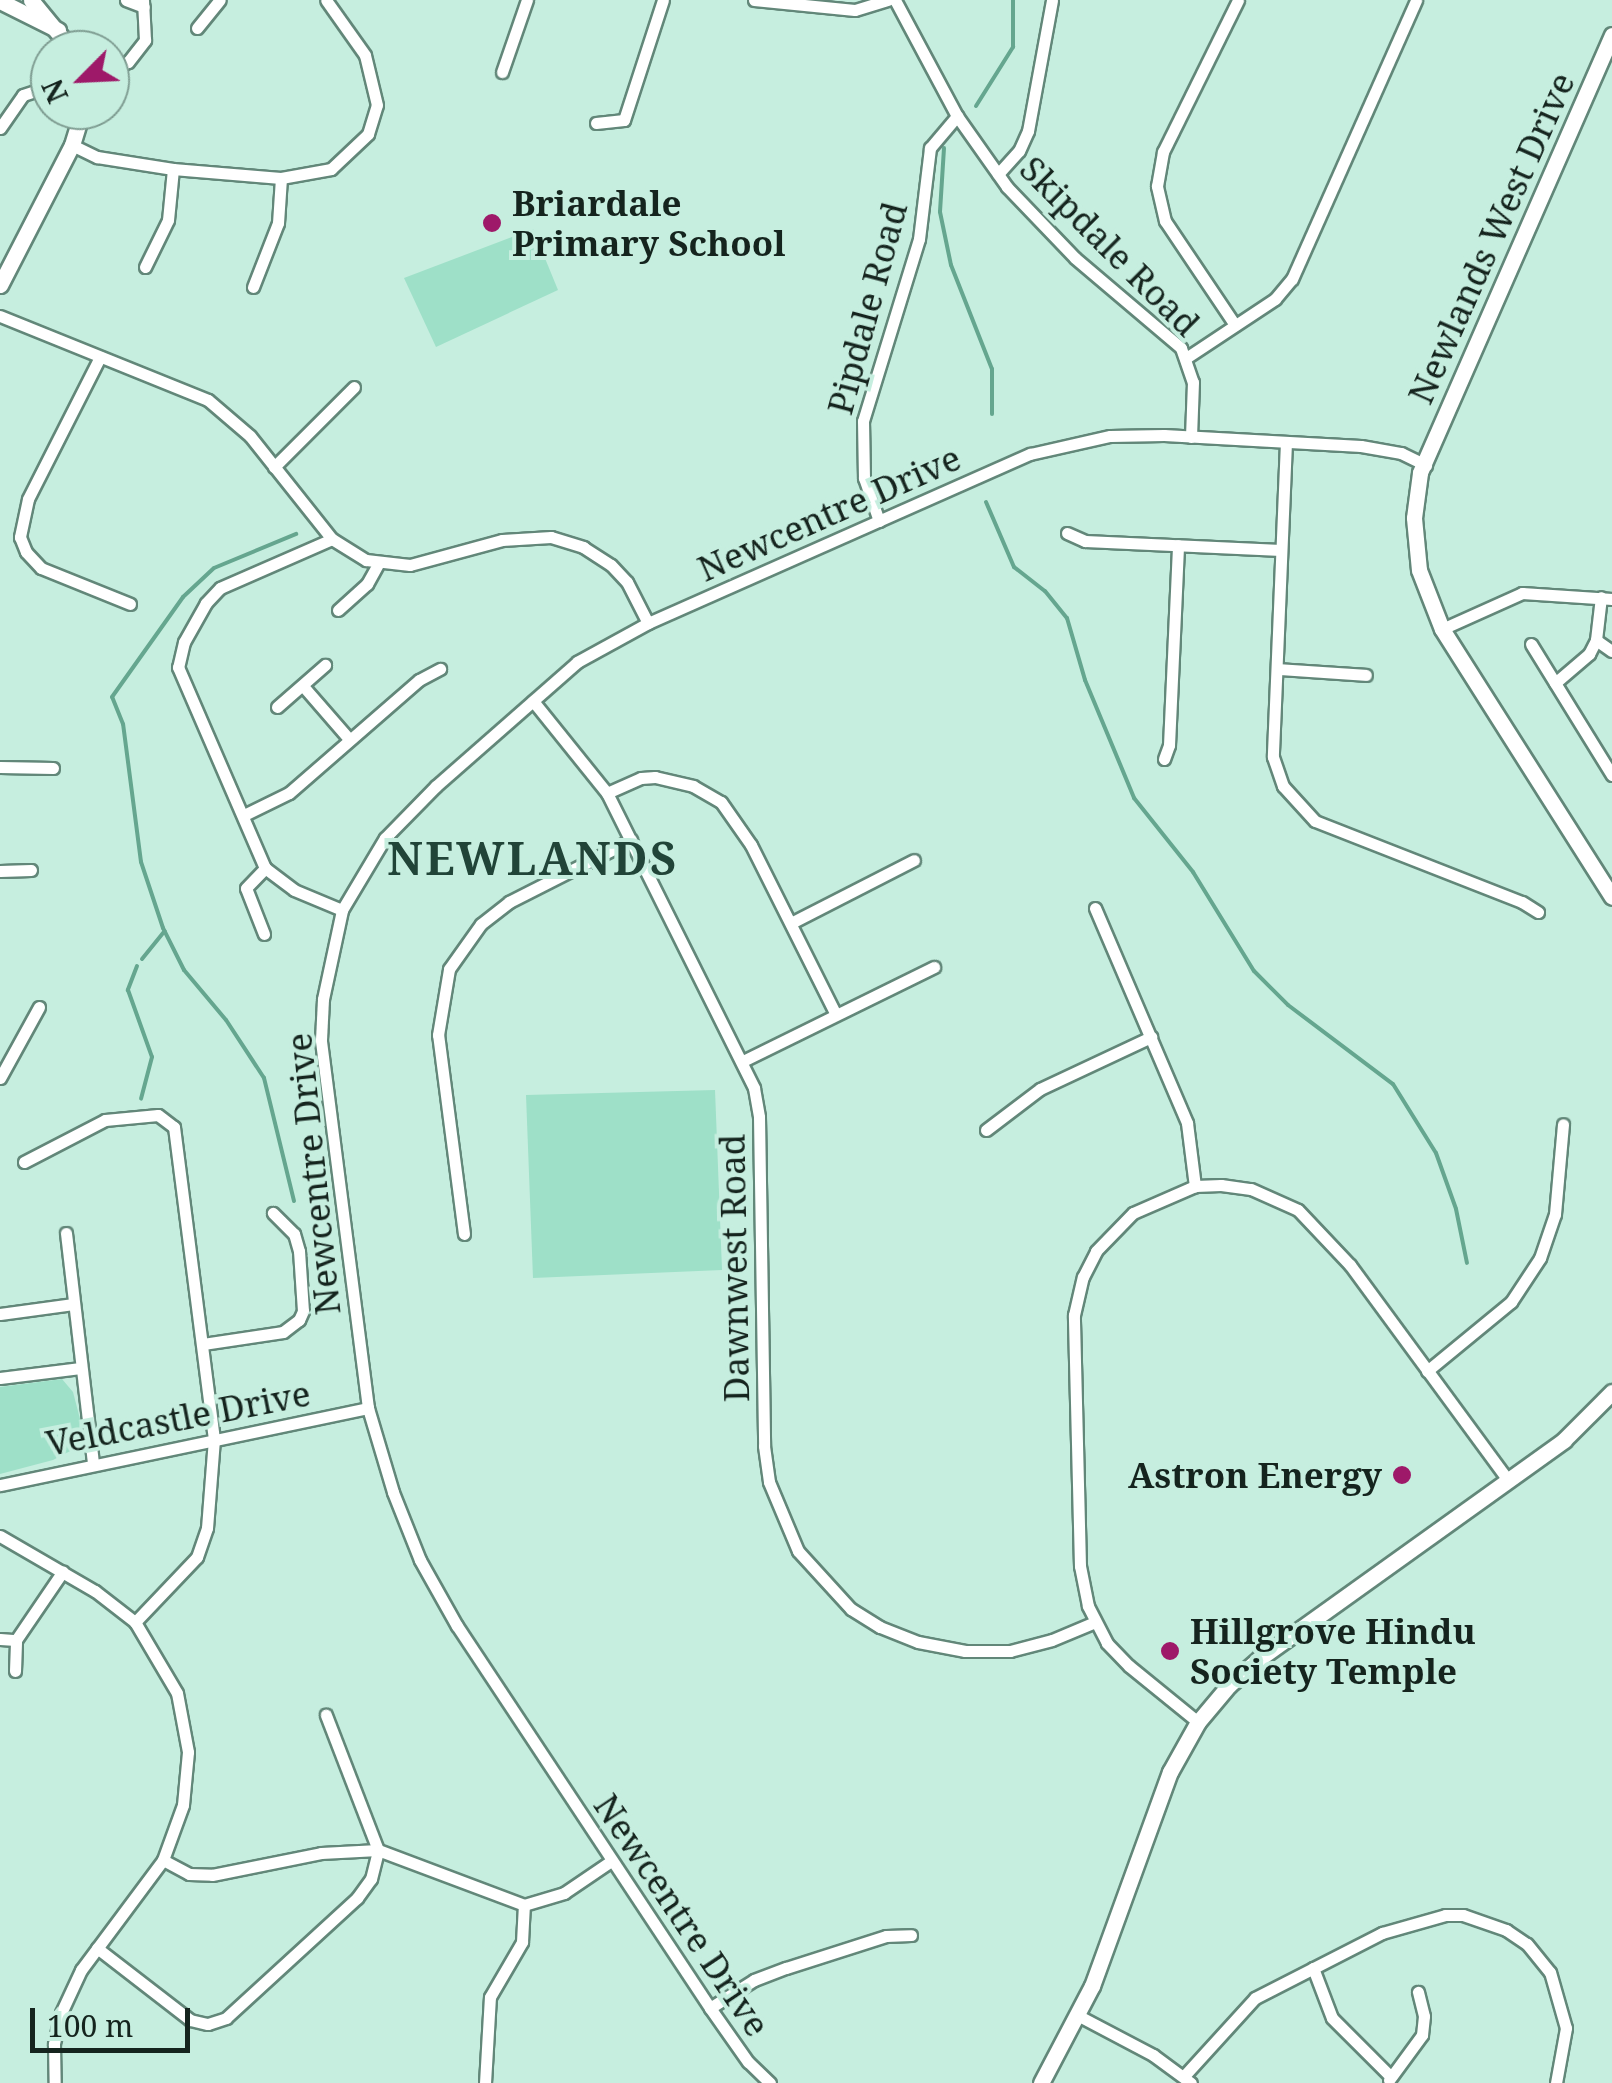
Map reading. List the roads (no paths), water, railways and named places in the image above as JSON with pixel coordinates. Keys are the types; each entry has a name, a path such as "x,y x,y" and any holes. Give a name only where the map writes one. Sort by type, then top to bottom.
{"street":[{"path":"31,0 58,30"},
{"path":"126,0 143,3 144,40 138,54 130,59"},
{"path":"197,28 220,0"},
{"path":"72,145 97,157 173,169 281,178 331,169 368,134 374,120 375,90 365,55 326,0"},
{"path":"502,72 527,0"},
{"path":"596,123 624,120 664,0"},
{"path":"754,0 855,10 891,0"},
{"name":"Skipdale Road","path":"891,0 956,116 998,174 1074,258 1162,329 1186,358 1193,382 1190,437"},
{"path":"998,174 1019,151 1028,131 1052,0"},
{"path":"1235,325 1165,220 1157,186 1162,152 1238,0"},
{"path":"1186,358 1275,299 1292,279 1416,0"},
{"path":"1,1 58,30"},
{"name":"Newlands West Drive","path":"1612,36 1426,465 1427,565 1445,627 1612,897"},
{"path":"0,128 23,95 30,93"},
{"name":"Pipdale Road","path":"880,521 864,478 863,421 919,238 930,148 956,116"},
{"path":"0,285 77,130"},
{"path":"145,267 168,220 173,169"},
{"path":"252,287 278,223 281,178"},
{"path":"0,316 208,400 236,421 332,539 378,564 410,565 502,540 551,537 584,547 611,566 627,582 648,624"},
{"path":"100,357 28,499 20,537 42,568 130,604"},
{"path":"274,467 354,387"},
{"name":"Newcentre Drive","path":"770,2083 748,2062 710,2008 432,1582 393,1492 368,1408 321,1040 323,1000 342,910 385,838 436,786 577,662 648,624 1030,454 1110,436 1190,437 1390,451 1426,465"},
{"path":"1286,442 1273,757 1282,786 1300,810 1315,821 1522,902 1538,912"},
{"path":"1068,532 1085,541 1281,550"},
{"path":"332,539 220,588 206,603 184,642 178,667 265,868 294,890 342,910"},
{"path":"1164,759 1169,745 1178,546"},
{"path":"338,610 367,584 378,564"},
{"path":"1445,627 1522,593 1607,598 1589,654 1555,682"},
{"path":"1596,640 1612,651"},
{"path":"1531,644 1610,767"},
{"path":"277,707 325,665"},
{"path":"244,815 289,793 419,680 440,669"},
{"path":"1278,669 1366,675"},
{"path":"303,686 348,739"},
{"name":"Dawnwest Road","path":"534,702 607,794 743,1061 759,1117 764,1446 769,1482 798,1551 851,1609 880,1627 918,1642 965,1652 1010,1651 1052,1640 1094,1622"},
{"path":"0,768 53,768"},
{"path":"607,794 641,778 655,776 709,794 737,821 835,1013"},
{"path":"464,1234 438,1035 449,969 481,924 509,902 631,840"},
{"path":"791,923 914,860"},
{"path":"264,934 246,888 265,868"},
{"path":"0,871 31,870"},
{"path":"1095,908 1186,1123 1195,1186"},
{"path":"743,1061 934,967"},
{"path":"0,1078 39,1007"},
{"path":"986,1130 1040,1089 1151,1036"},
{"path":"24,1162 106,1120 158,1115 174,1127 214,1440 202,1550 135,1622"},
{"path":"1427,1371 1512,1302 1540,1258 1555,1214 1563,1124"},
{"path":"1198,1722 1128,1666 1094,1622 1083,1586 1074,1315 1082,1278 1096,1250 1133,1213 1195,1186 1251,1190 1298,1210 1327,1236 1507,1479"},
{"path":"203,1344 283,1332 299,1320 304,1310 300,1251 294,1234 273,1213"},
{"path":"66,1233 93,1464"},
{"path":"0,1314 73,1304"},
{"path":"0,1378 80,1368"},
{"path":"1040,2083 1079,2016 1170,1772 1198,1722 1229,1685 1260,1658 1564,1440 1612,1392"},
{"name":"Veldcastle Drive","path":"0,1485 368,1408"},
{"path":"0,1536 62,1571 135,1622 177,1693 188,1752 183,1804 163,1860 81,1970 61,2013 54,2044 55,2083"},
{"path":"15,1671 16,1640 62,1571"},
{"path":"0,1639 16,1640"},
{"path":"98,1948 190,2020 216,2022 357,1898 371,1879 378,1850 326,1715"},
{"path":"163,1860 190,1874 212,1875 320,1853 378,1850 524,1905 564,1893 611,1861"},
{"path":"485,2083 490,1997 522,1942 524,1905"},
{"path":"1079,2016 1153,2054 1187,2080 1255,1998 1382,1932 1428,1916 1464,1915 1490,1923 1540,1957 1558,1990 1566,2028 1556,2083"},
{"path":"710,2008 754,1980 786,1968 886,1936 911,1935"},
{"path":"1313,1968 1332,2018 1389,2080 1422,2035 1424,2016 1418,1992"}],"waterway":[{"path":"976,106 1013,47 1013,0"},
{"path":"944,148 940,212 951,265 992,369 992,414"},
{"path":"986,502 1014,567 1045,591 1067,618 1085,680 1134,798 1193,872 1254,971 1288,1005 1393,1084 1436,1153 1456,1209 1467,1263"},
{"path":"294,1201 264,1078 226,1020 184,970 163,928 141,862 123,724 112,697 183,597 214,568 296,534"},
{"path":"142,959 165,931"},
{"path":"137,966 128,990 152,1057 141,1099"}],"place":[{"name":"Briardale Primary School","path":"492,223"},
{"name":"Astron Energy","path":"1402,1475"},
{"name":"Hillgrove Hindu Society Temple","path":"1170,1651"}],"district":[{"name":"NEWLANDS","path":"533,858"}]}
